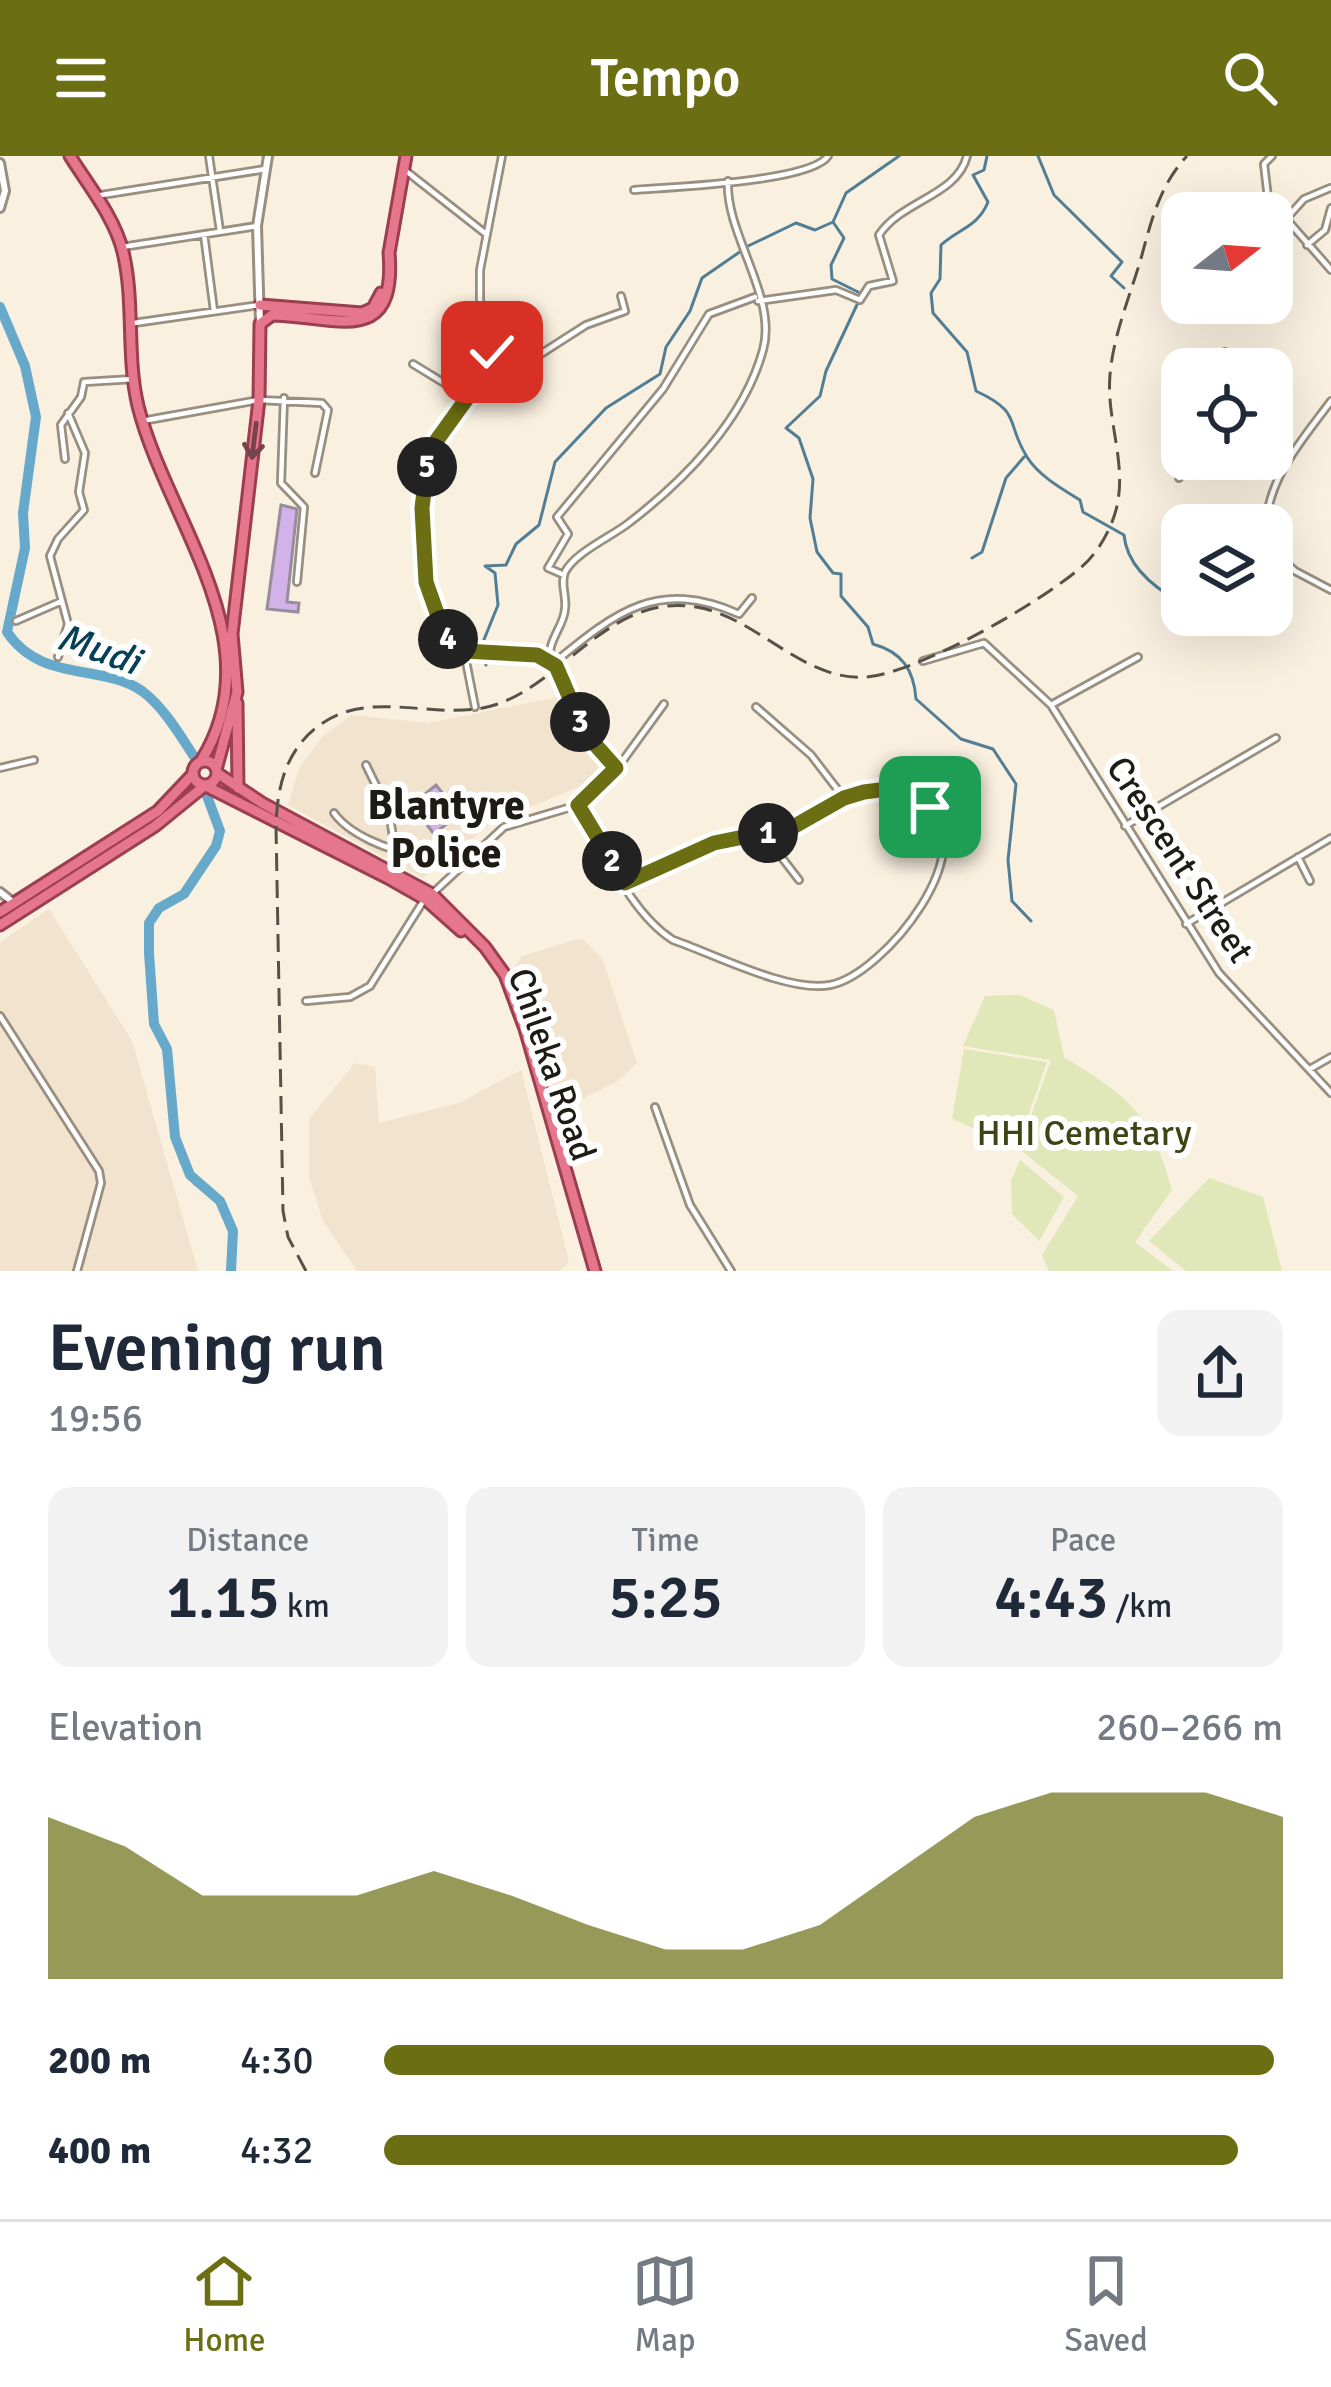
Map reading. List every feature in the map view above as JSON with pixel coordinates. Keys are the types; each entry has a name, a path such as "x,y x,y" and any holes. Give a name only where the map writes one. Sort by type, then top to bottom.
{"highway":[{"path":"0,912 158,811 193,774 220,718 226,670 205,570 142,421 122,247 70,156"},
{"path":"260,305 347,314 368,311 380,298 406,156"},
{"path":"238,788 232,634 259,400 260,324 272,315 371,319 381,311 387,295 389,252"},
{"path":"0,925 155,826 205,786 217,770 237,692"},
{"path":"201,760 238,788 428,897"},
{"path":"193,774 205,786 428,897"},
{"name":"Chileka Road","path":"428,897 479,947 505,989 593,1271"}],"street":[{"path":"209,156 220,231"},
{"path":"260,324 257,226 268,156"},
{"path":"502,156 485,235 480,300 491,365 429,451 422,508 426,582 445,636 464,651 537,655 556,664"},
{"path":"634,190 816,168 828,156"},
{"path":"564,575 548,568 568,534 557,517 662,389 709,314 758,299 836,290 860,300 868,286 893,281 880,235 889,220 958,180 967,156"},
{"path":"1267,192 1264,164 1272,156"},
{"path":"0,163 5,190 0,208"},
{"path":"403,168 485,235"},
{"path":"95,196 266,169"},
{"path":"616,768 585,733 550,647 566,610 564,575 575,561 656,501 733,416 764,348 765,326 728,202 728,181"},
{"path":"1293,211 1304,199 1330,188"},
{"path":"1307,245 1325,230 1331,208"},
{"path":"122,247 257,226"},
{"path":"1293,228 1331,271"},
{"path":"204,234 214,311"},
{"path":"492,352 522,366 586,325 625,311 621,296"},
{"path":"129,324 260,305"},
{"path":"413,364 467,397"},
{"path":"65,459 61,425 81,397 84,382 134,380"},
{"path":"284,398 280,483 304,506 297,582"},
{"path":"142,421 259,400 322,403 328,410 315,473"},
{"path":"1293,455 1331,400"},
{"path":"58,657 68,624 50,556 58,539 84,510 80,492 85,453 68,413"},
{"path":"1293,569 1331,590"},
{"path":"556,664 617,613 680,599 716,604 739,614 752,598"},
{"path":"16,621 62,601"},
{"name":"Crescent Street","path":"923,661 984,643 994,647 1051,705 1219,973 1331,1093"},
{"path":"464,651 476,707"},
{"path":"1051,705 1138,657"},
{"path":"306,1001 350,997 370,986 428,897 467,859 504,827 578,805 616,768 664,704"},
{"path":"756,707 811,754 844,798"},
{"path":"1125,826 1276,738"},
{"path":"0,768 34,760"},
{"path":"366,765 389,812 395,849"},
{"path":"578,805 625,883 646,916 673,940 812,986 844,981 873,961 920,913 937,875 942,834 930,807 907,793 884,788 844,798 793,827 714,843 625,883"},
{"path":"334,813 362,835 395,849 411,853 453,840 467,859"},
{"path":"770,833 773,846 799,880"},
{"path":"1186,924 1331,838"},
{"path":"1298,856 1310,881"},
{"path":"0,892 14,903"},
{"path":"0,1016 99,1171 101,1183 77,1271"},
{"path":"1310,1070 1331,1057"},
{"path":"655,1107 680,1184 726,1270"}],"shaded area":[{"path":"558,697 588,751 602,765 581,786 494,822 423,878 288,805 300,766 323,736 351,715 428,723"},
{"path":"49,909 132,1041 198,1271 0,1271 0,942"},
{"path":"582,938 603,960 637,1063 618,1081 560,1110 537,1028 513,969 522,956"},
{"path":"355,1063 375,1067 379,1123 459,1103 521,1070 569,1262 559,1271 357,1271 323,1221 309,1177 309,1119"}],"green space":[{"name":"HHI Cemetary","path":"1020,995 1054,1010 1064,1057 1121,1096 1146,1125 1172,1190 1135,1242 1173,1271 1049,1271 1042,1255 1078,1196 1019,1149 1051,1060 963,1046 985,996"},
{"path":"964,1049 1047,1062 1017,1147 952,1119"},
{"path":"1020,1160 1064,1197 1039,1241 1012,1214 1011,1181"},
{"path":"1209,1178 1263,1197 1282,1271 1186,1271 1149,1241"}],"building":[{"path":"281,505 297,509 287,602 299,603 298,612 267,609"},
{"path":"436,785 459,814 434,834 421,817 414,823 404,811"}],"waterway":[{"path":"746,247 796,223 815,230 833,222 846,193 899,156"},
{"path":"987,156 984,170 973,175 988,202 973,222 941,245 940,279 931,293 933,313 967,352 976,391 1007,412 1032,464 1080,500 1083,512 1124,535 1130,557 1161,590"},
{"path":"1038,156 1054,195 1122,262 1111,276 1124,288"},
{"path":"833,222 844,238 831,265 832,279 862,294 826,371 820,396 786,428 799,438 813,479 810,518 817,552 833,573 841,574 841,596 868,627 873,644 905,664 916,699 961,739 993,749 1016,784 1008,860 1012,901 1031,921"},
{"path":"486,665 481,647 498,605 495,573 485,566 506,565 516,544 539,525 555,462 606,408 660,374 666,347 690,311 702,278 744,249"},
{"name":"Mudi","path":"0,307 25,366 36,417 23,513 25,548 7,632 37,659 142,691 165,714 195,758"},
{"path":"972,558 982,552 1006,478 1024,457"},
{"name":"Mudi","path":"207,796 220,831 216,846 184,894 159,908 149,923 149,953 154,1024 167,1049 175,1137 190,1175 220,1201 233,1231 231,1271"},
{"name":"Mudi","path":"168,1093 181,1162 195,1184 225,1204 232,1226 232,1271"}],"railway":[{"path":"306,1271 288,1237 283,1211 276,827 281,783 299,745 321,724 363,708 453,710 498,704 523,692 615,625 666,606 721,614 812,665 860,677 887,673 933,656 1037,599 1091,558 1113,518 1120,476 1110,392 1114,346 1157,205 1187,156"}],"district":[{"name":"Blantyre Police","path":"446,828"}],"route":[{"path":"492,352 491,365 429,451 422,508 426,582 445,636 464,651 537,655 556,666 585,733 616,768 608,781 578,805 625,883 714,843 780,832 864,792 895,788 930,807"}]}
